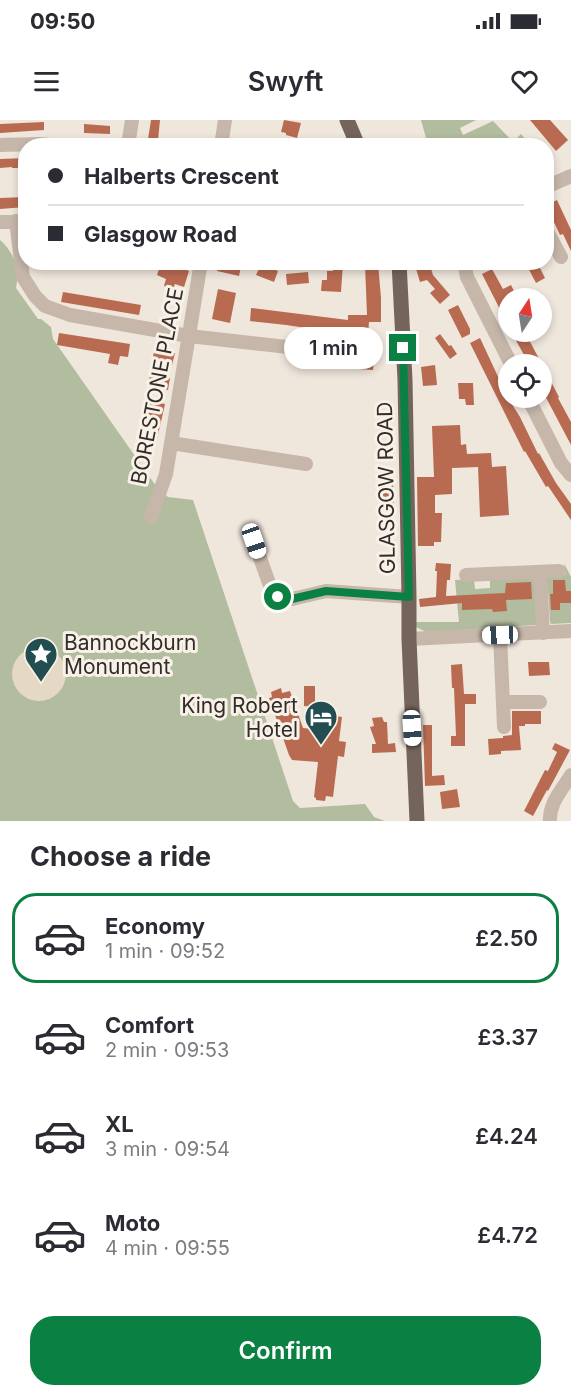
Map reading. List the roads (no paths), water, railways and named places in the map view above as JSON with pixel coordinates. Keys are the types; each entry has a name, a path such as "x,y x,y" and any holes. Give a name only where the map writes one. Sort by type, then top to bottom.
{"main road":[{"path":"347,120 355,138"},
{"name":"GLASGOW ROAD","path":"399,270 405,380 408,639 417,821"}],"street":[{"path":"129,138 132,120"},
{"path":"222,138 225,120"},
{"path":"0,145 18,145"},
{"path":"554,183 571,176"},
{"path":"0,222 18,222"},
{"path":"554,244 561,257"},
{"path":"23,270 23,277 35,296 45,306 70,315 189,336 341,353"},
{"name":"BORESTONE PLACE","path":"151,517 166,474 200,270"},
{"path":"465,270 466,277 506,354"},
{"path":"533,408 561,464 571,475"},
{"path":"171,443 306,464"},
{"path":"254,541 269,583 278,597 292,599 326,591 409,597"},
{"path":"466,575 559,571"},
{"path":"540,572 543,633"},
{"path":"408,639 570,633"},
{"path":"500,635 504,727"},
{"path":"503,702 540,702"},
{"path":"550,821 552,805 570,779"}],"place":[{"name":"Bannockburn Monument","path":"41,683"},
{"name":"King Robert Hotel","path":"321,746"}]}
